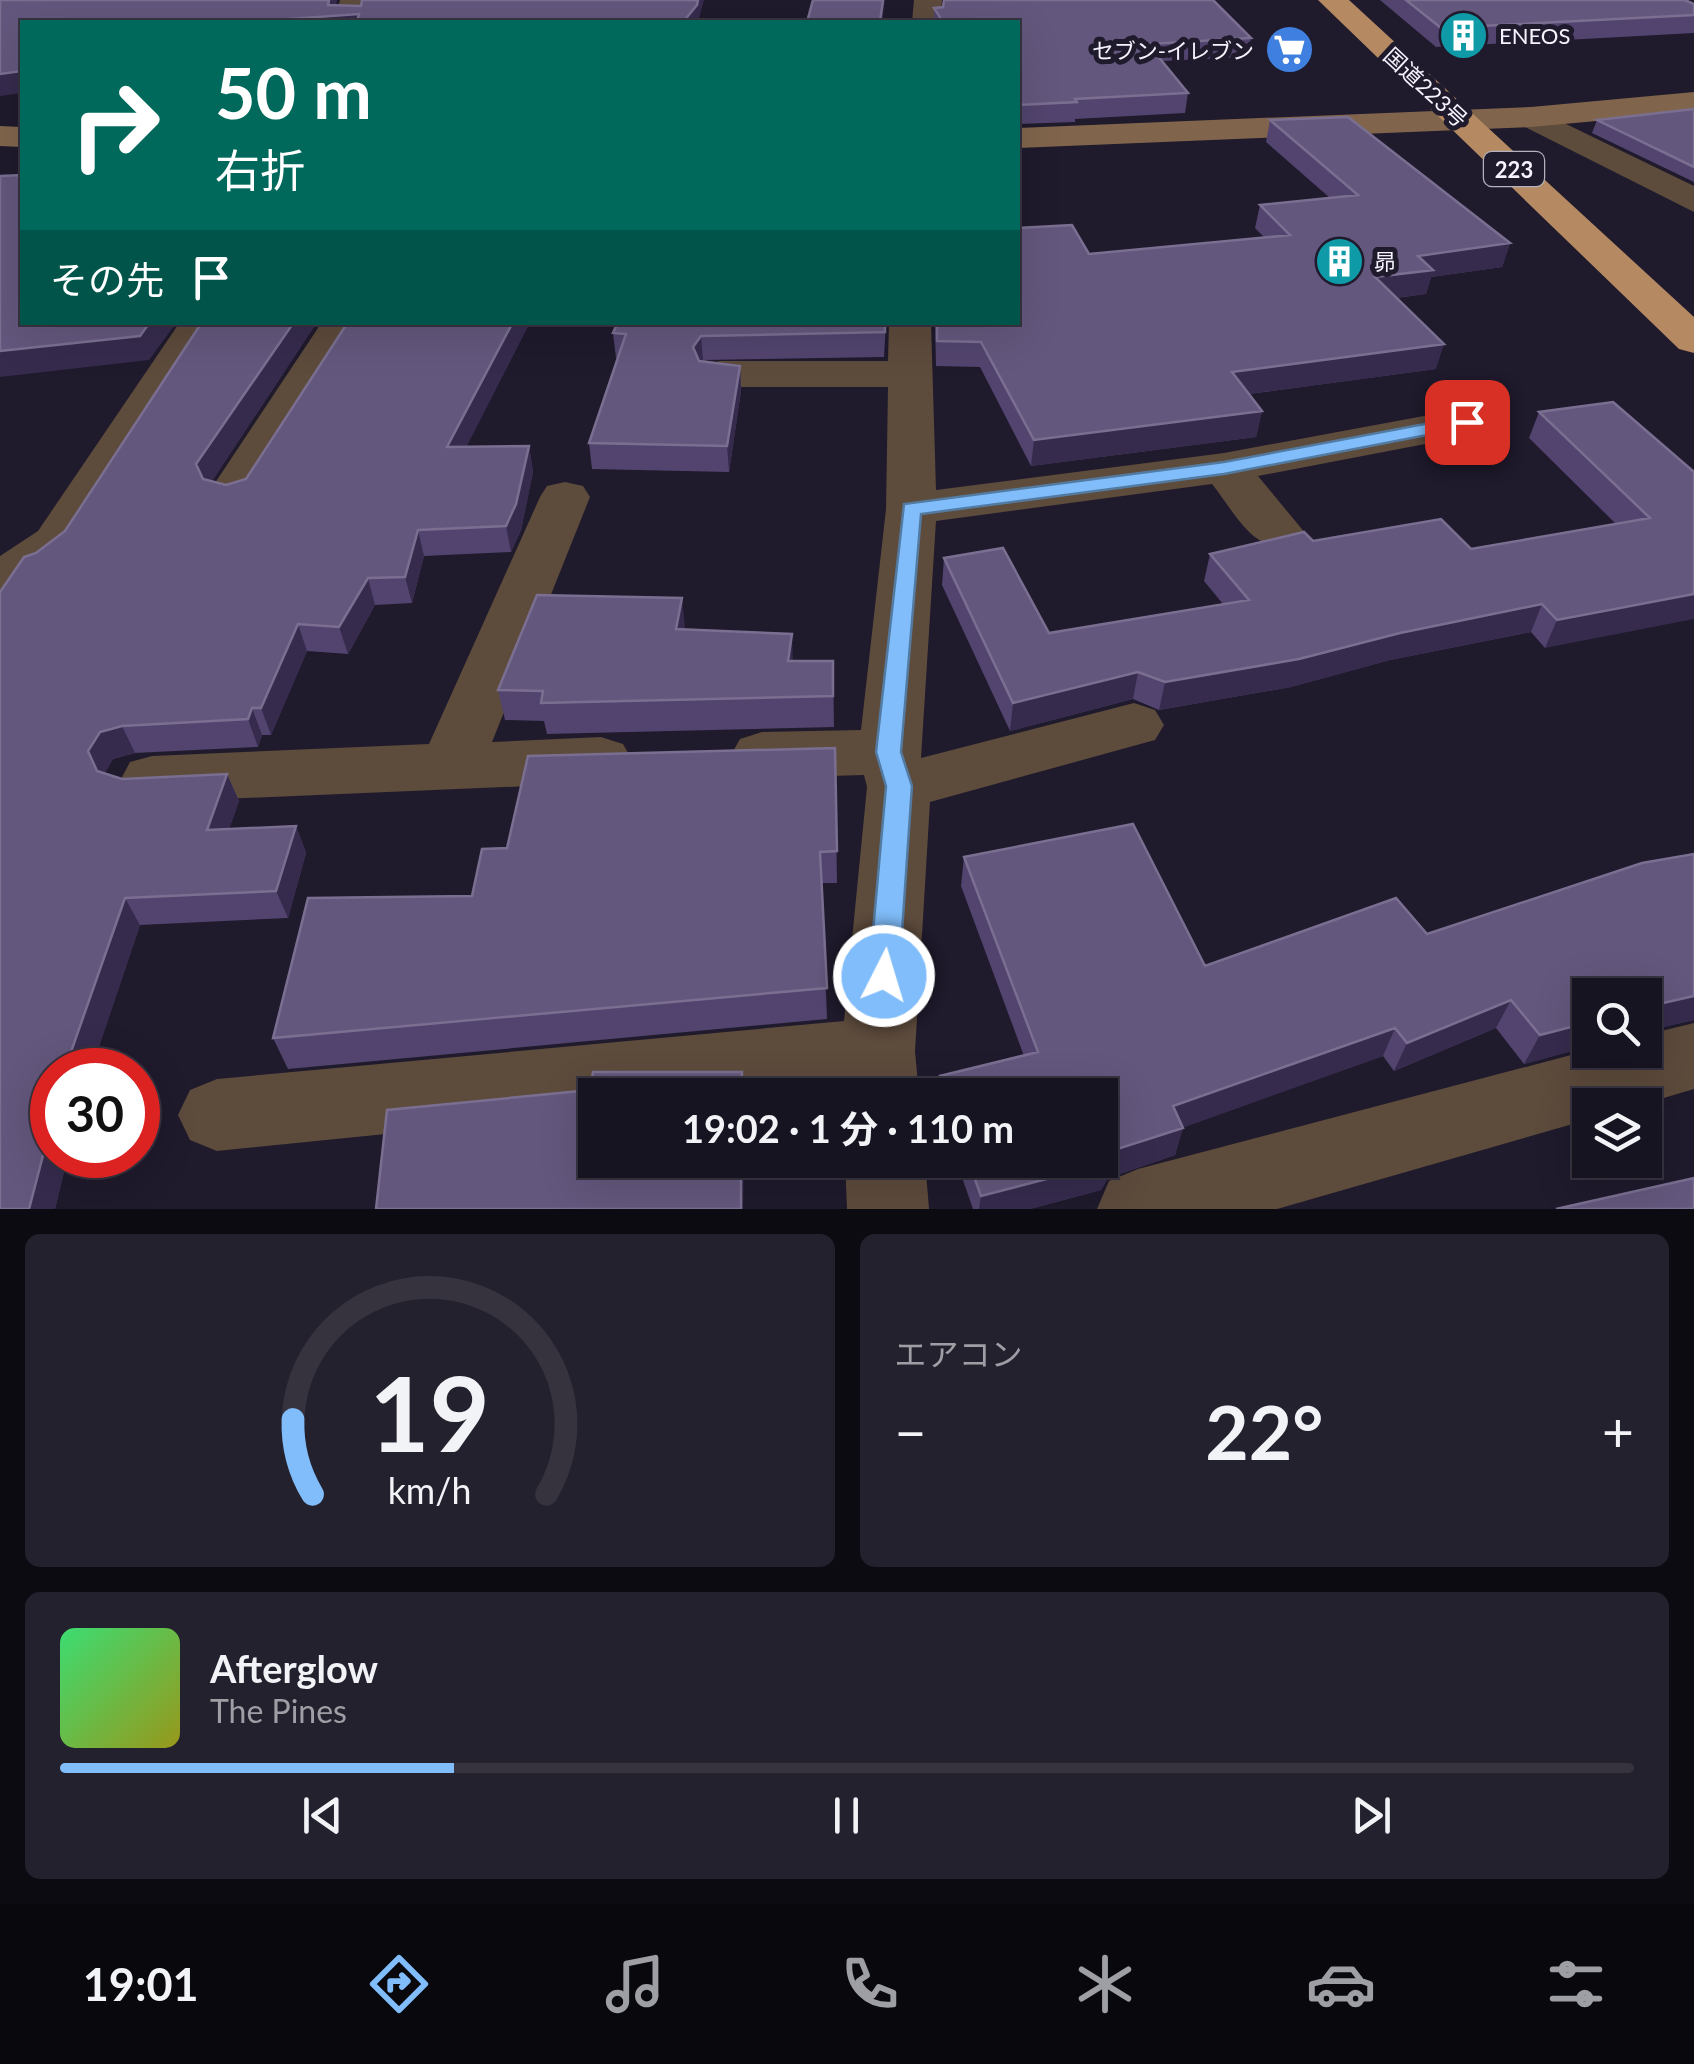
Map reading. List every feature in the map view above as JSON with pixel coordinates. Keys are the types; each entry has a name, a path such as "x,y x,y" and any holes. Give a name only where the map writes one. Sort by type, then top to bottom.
{"highway":[{"name":"国道223号","path":"1332,0 1694,340"}],"street":[{"path":"1020,138 1531,117 1694,102"},
{"path":"1531,117 1694,201"},
{"path":"0,574 26,565 56,543 200,325"},
{"path":"234,492 342,325"},
{"path":"217,1115 880,1073 911,508 909,348 720,374"},
{"path":"911,508 1224,468 1467,422"},
{"path":"1224,468 1280,534"},
{"path":"452,764 565,496"},
{"path":"136,780 452,764 680,758 894,769 1134,725"},
{"path":"1138,1209 1694,1056"},
{"path":"886,1178 888,1209"}],"building":[{"path":"0,0 329,0 328,5 361,6 362,0 698,0 685,20 358,20 359,14 276,20 20,20 20,71 0,74"},
{"path":"813,0 883,0 880,20 808,20"},
{"path":"944,0 1213,0 1251,38 1148,44 1188,93 1020,105 1020,20 942,20 934,8 943,7"},
{"path":"1406,0 1685,0 1694,4 1694,15 1441,28"},
{"path":"1694,109 1694,167 1597,120"},
{"path":"1348,117 1510,243 1418,256 1433,270 1375,277 1444,344 1232,372 1262,411 1034,440 981,342 937,341 937,325 1020,325 1020,228 1072,225 1089,254 1290,235 1260,205 1358,195 1270,120"},
{"path":"20,175 20,325 148,325 140,336 0,351 0,176"},
{"path":"200,325 292,325 196,464 203,479 226,485 246,479 346,325 511,325 447,447 529,446 516,504 506,526 418,530 405,577 368,578 339,627 298,624 261,708 252,708 248,719 122,726 100,732 88,751 97,771 122,779 227,774 207,830 296,826 276,891 125,898 72,1048 30,1048 30,1178 37,1178 29,1209 0,1209 0,592 24,557 36,553 65,531"},
{"path":"617,325 885,325 885,332 701,336 693,347 699,361 740,366 727,446 589,443 626,334 613,333"},
{"path":"1613,402 1694,472 1694,594 1557,620 1542,604 1400,633 1299,659 1165,682 1138,672 1013,703 944,558 1003,548 1049,633 1249,600 1210,554 1304,532 1313,541 1441,519 1471,549 1650,518 1539,412"},
{"path":"537,595 682,598 676,629 792,634 788,661 833,661 833,696 541,703 543,691 498,690"},
{"path":"835,748 837,851 820,852 827,988 273,1038 308,898 472,896 482,849 507,848 528,756"},
{"path":"1133,824 1205,966 1396,898 1427,934 1642,863 1694,854 1694,996 1663,1003 1662,1007 1662,978 1572,978 1572,1027 1540,1035 1511,1000 1407,1043 1395,1028 1173,1106 1183,1128 1118,1149 1118,1078 941,1078 1038,1052 964,857"},
{"path":"593,1072 742,1072 742,1078 592,1078"},
{"path":"578,1091 578,1178 741,1178 741,1209 376,1209 387,1110"},
{"path":"974,1178 1050,1178 981,1196"},
{"path":"1694,1178 1694,1209 1556,1209"}],"place":[{"name":"ENEOS","path":"1464,35"},
{"name":"セブン-イレブン","path":"1289,50"},
{"name":"昴","path":"1339,261"}],"route":[{"path":"884,976 899,786 889,752 911,508 1224,468 1467,422"}]}
